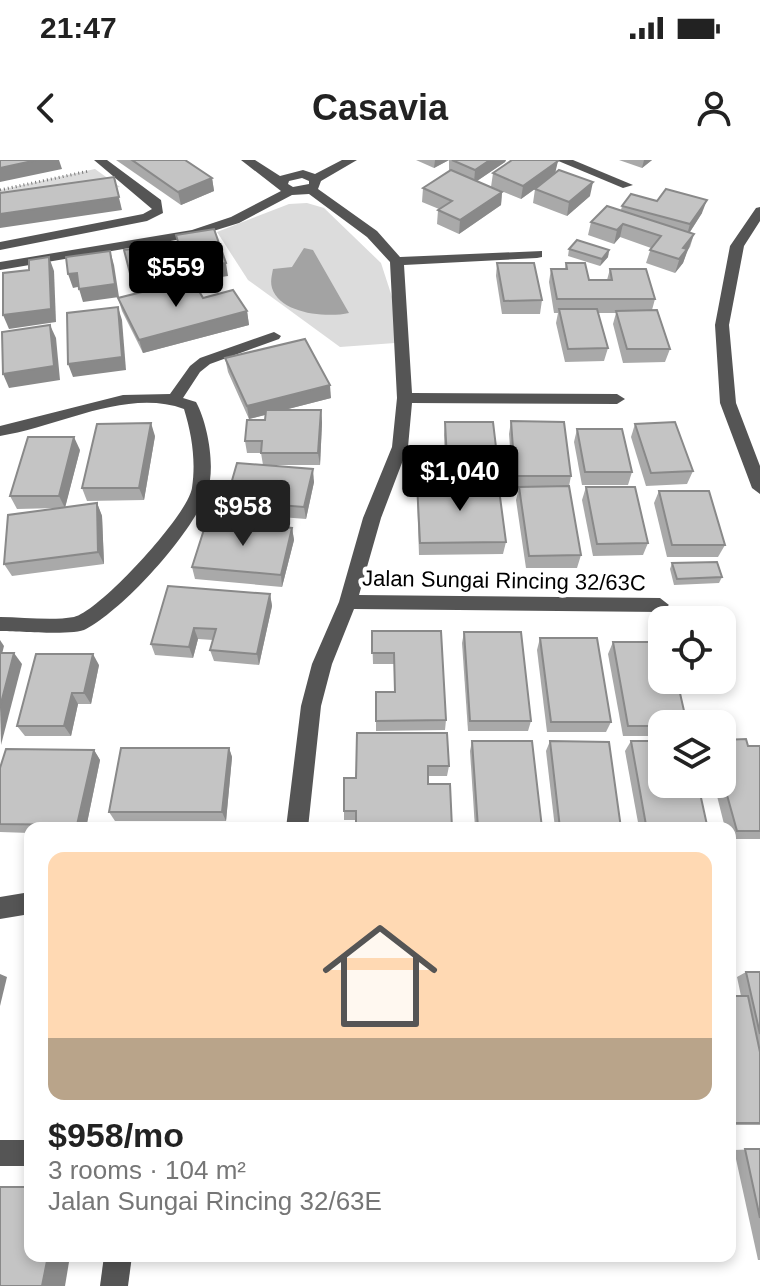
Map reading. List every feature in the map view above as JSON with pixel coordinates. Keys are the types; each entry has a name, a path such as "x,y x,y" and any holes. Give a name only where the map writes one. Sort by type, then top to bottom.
{"street":[{"path":"247,160 286,187"},
{"path":"0,266 194,233 235,220 286,187 313,184 351,160"},
{"path":"562,160 627,185"},
{"path":"0,246 147,217 159,210 157,203 98,165"},
{"path":"286,187 293,170 372,234 397,261 405,398 400,447 372,518 348,602 322,664 311,706 298,822"},
{"path":"760,211 737,246 722,325 728,403 760,488"},
{"path":"397,261 537,254"},
{"path":"176,397 195,369 205,361 274,336"},
{"path":"0,431 135,400 176,397 191,406 201,437 200,491 171,541 128,585 80,624 0,624"},
{"path":"405,398 617,399"},
{"name":"Jalan Sungai Rincing 32/63C","path":"348,602 660,605"},
{"path":"0,908 24,904"},
{"path":"0,1153 24,1153"},
{"path":"114,1286 117,1262"}],"path":[{"path":"0,190 98,165"}],"shaded area":[{"path":"95,169 120,187 0,206 0,190"},
{"path":"307,203 324,208 381,263 394,303 395,343 340,347 248,280 217,232 289,204"},
{"path":"304,248 313,250 349,313 329,315 305,312 284,304 277,297 271,285 273,269 292,267"}],"building":[{"path":"0,160 37,160 0,168"},
{"path":"132,160 185,160 212,178 178,192"},
{"path":"452,160 490,160 475,170"},
{"path":"512,160 558,161 523,186 493,173"},
{"path":"451,170 502,192 460,220 438,210 452,201 423,188"},
{"path":"559,170 593,182 569,202 535,189"},
{"path":"114,177 119,197 0,214 0,193"},
{"path":"666,189 707,200 690,224 622,206 631,194 657,201"},
{"path":"607,206 694,234 679,259 650,250 661,236 623,224 617,230 591,222"},
{"path":"214,229 226,263 186,269 176,235"},
{"path":"577,240 609,250 602,259 569,249"},
{"path":"158,245 166,275 132,281 124,250"},
{"path":"110,251 115,284 79,289 77,273 68,274 66,257"},
{"path":"49,257 51,309 3,315 3,273 29,270 29,260"},
{"path":"497,263 534,263 542,300 504,301"},
{"path":"566,263 585,263 589,280 612,280 610,269 646,269 655,299 557,299 551,269 567,269"},
{"path":"195,284 203,298 233,290 247,311 139,340 118,298 166,286 169,291"},
{"path":"118,307 122,357 68,364 67,313"},
{"path":"559,309 597,309 608,348 568,349"},
{"path":"657,310 670,349 627,349 616,311"},
{"path":"50,325 54,366 3,374 2,332"},
{"path":"305,339 330,385 247,406 225,358"},
{"path":"266,410 321,410 318,453 261,453 262,441 245,441 247,420 265,420"},
{"path":"511,421 564,422 571,476 515,476"},
{"path":"445,422 493,422 498,464 483,464 484,473 437,473 436,459 447,459"},
{"path":"675,422 693,471 651,473 635,424"},
{"path":"151,423 139,488 82,488 97,424"},
{"path":"577,429 622,429 632,472 585,472"},
{"path":"28,437 74,437 59,496 10,496"},
{"path":"237,463 313,469 304,507 266,504 263,515 223,512"},
{"path":"498,482 506,542 420,543 417,483"},
{"path":"569,486 581,555 529,556 519,487"},
{"path":"586,487 635,487 648,543 597,544"},
{"path":"659,491 709,491 725,545 672,545"},
{"path":"97,503 98,552 4,564 8,515"},
{"path":"207,520 292,528 281,575 192,567"},
{"path":"717,562 722,577 677,579 672,563"},
{"path":"168,586 270,594 257,654 210,650 216,629 194,628 189,647 151,644"},
{"path":"372,631 441,631 446,720 376,721 376,692 395,692 394,653 372,653"},
{"path":"464,632 521,632 531,721 470,721"},
{"path":"540,638 597,638 611,722 551,722"},
{"path":"613,642 648,642 648,694 680,694 684,710 648,710 648,726 628,726"},
{"path":"0,653 14,653 0,707"},
{"path":"36,654 93,654 84,693 72,693 64,726 17,726"},
{"path":"357,733 447,733 449,766 428,766 428,784 450,784 452,822 356,822 356,811 344,811 344,778 356,778"},
{"path":"736,739 746,739 748,746 760,746 760,831 737,831 728,798 736,798"},
{"path":"472,741 532,741 541,822 478,822"},
{"path":"550,741 609,742 620,822 559,822"},
{"path":"631,741 648,741 648,798 701,798 706,822 645,822"},
{"path":"121,748 229,748 222,812 109,812"},
{"path":"6,749 94,750 78,822 0,824 0,768"},
{"path":"746,972 760,972 760,1034"},
{"path":"736,996 748,996 760,1052 760,1123 736,1123"},
{"path":"745,1149 760,1149 760,1218"},
{"path":"0,1187 24,1187 24,1262 47,1262 42,1286 0,1286"}]}
